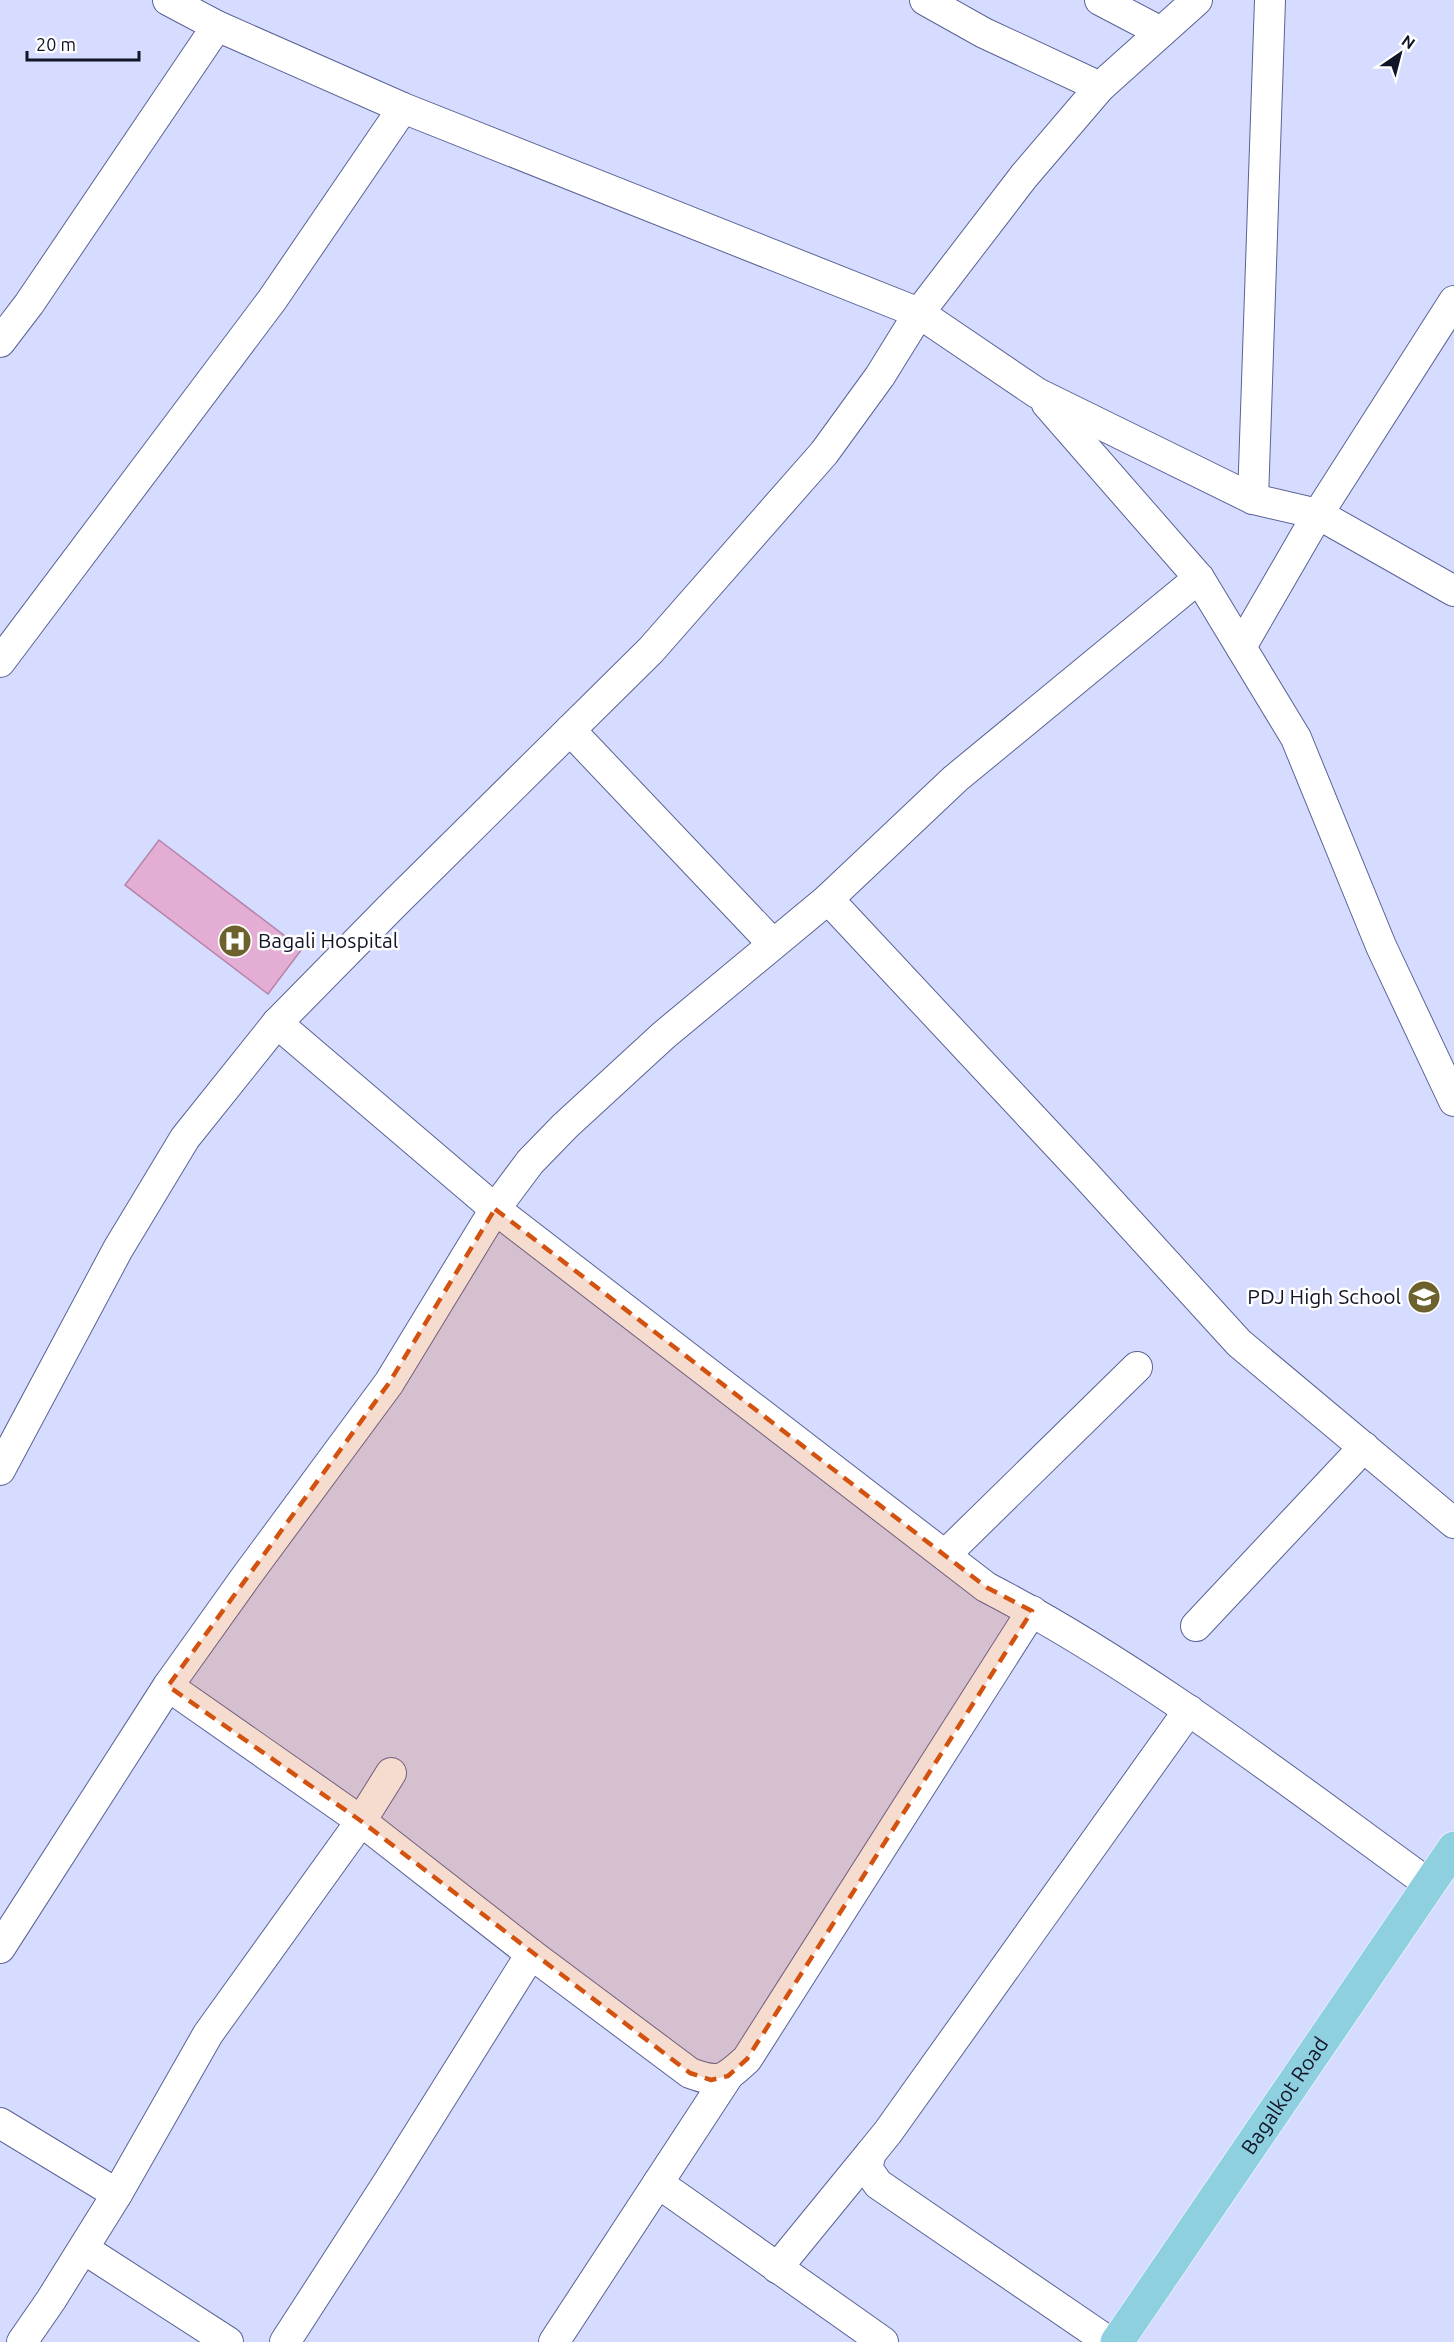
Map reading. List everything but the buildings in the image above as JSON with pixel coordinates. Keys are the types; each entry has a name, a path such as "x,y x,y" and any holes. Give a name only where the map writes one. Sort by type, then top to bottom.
{"main road":[{"name":"Bagalkot Road","path":"1117,2342 1454,1848"}],"street":[{"path":"168,0 216,26 403,108 919,313 1037,393 1253,499 1317,514 1454,591"},
{"path":"926,0 984,33 1100,87"},
{"path":"1100,0 1161,32"},
{"path":"0,1470 118,1250 185,1138 277,1023 651,650 824,453 880,376 919,313 1024,176 1100,87 1197,0"},
{"path":"1253,499 1270,0"},
{"path":"0,342 29,304 216,26"},
{"path":"0,662 272,300 403,108"},
{"path":"1241,647 1317,514 1454,301"},
{"path":"1037,393 1199,578 1296,738 1381,946 1454,1101"},
{"path":"0,1948 168,1686 389,1383 495,1209 530,1162 565,1126 664,1035 828,899 955,778 1199,578"},
{"path":"570,730 773,944"},
{"path":"828,899 1239,1342 1454,1523"},
{"path":"277,1023 495,1209 986,1587 1032,1611 1189,1710 1429,1884"},
{"path":"945,1555 1137,1367"},
{"path":"1196,1626 1364,1448"},
{"path":"554,2342 728,2076 747,2060 1032,1611"},
{"path":"168,1686 361,1821 531,1954 690,2073 711,2080 728,2076"},
{"path":"777,2268 895,2122 1189,1710"},
{"path":"22,2342 84,2249 208,2034 361,1821 391,1773"},
{"path":"285,2342 531,1954"},
{"path":"0,2123 117,2194"},
{"path":"871,2153 867,2168 878,2184 1109,2342"},
{"path":"658,2183 883,2342"},
{"path":"84,2249 228,2342"}],"highlighted area":[{"path":"495,1209 986,1587 1032,1611 747,2059 728,2076 711,2080 690,2073 361,1821 168,1686 389,1383"}],"place":[{"name":"Bagali Hospital","path":"235,941"},
{"name":"PDJ High School","path":"1424,1297"}]}
